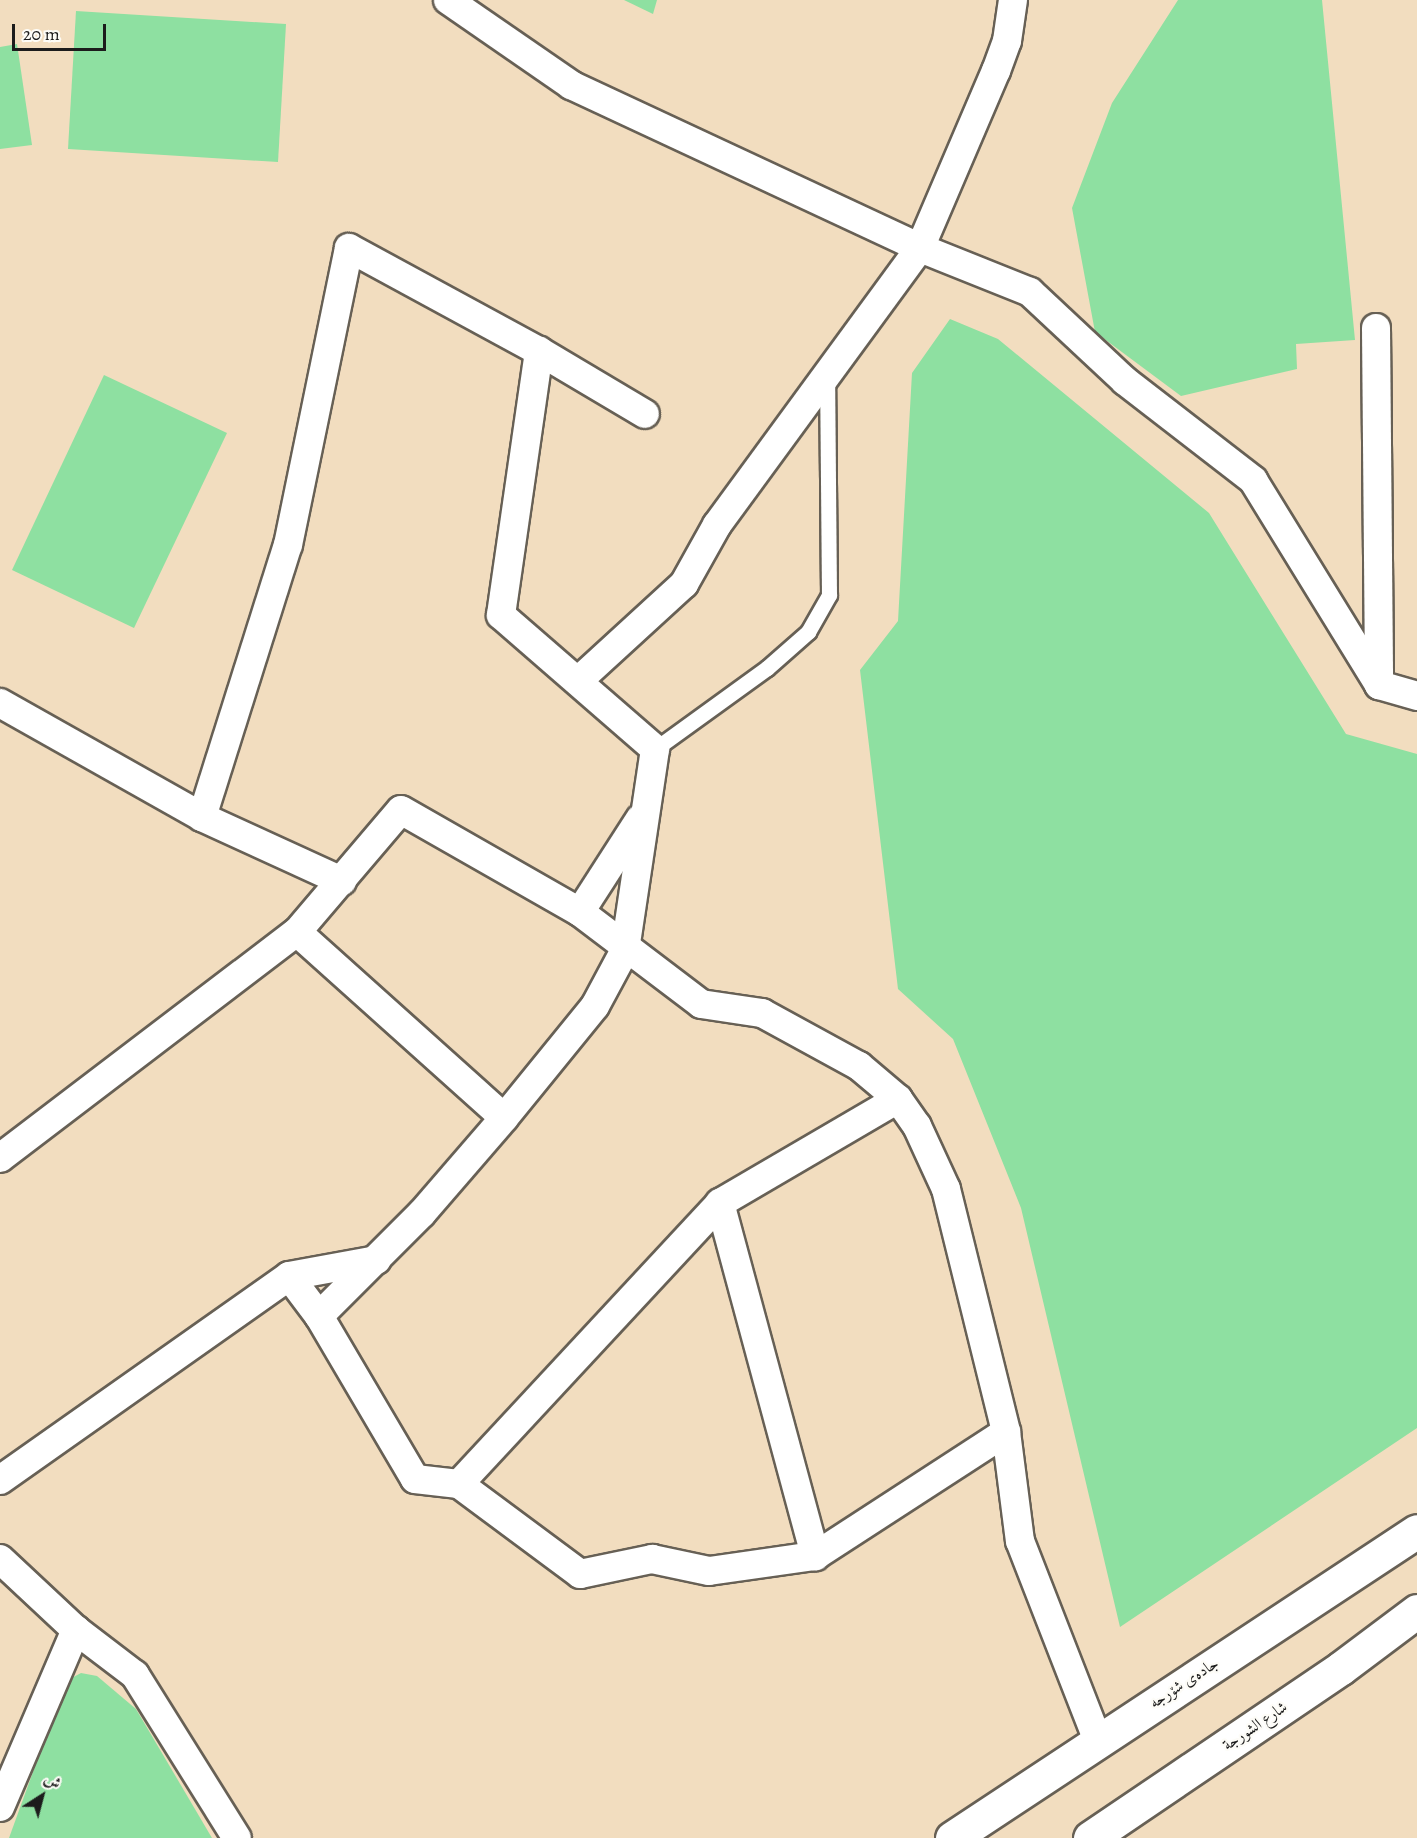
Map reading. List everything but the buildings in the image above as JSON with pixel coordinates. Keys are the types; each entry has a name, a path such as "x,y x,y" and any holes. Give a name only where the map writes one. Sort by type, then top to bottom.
{"main road":[{"name":"جادەی شۆرجە","path":"952,1838 1097,1739 1417,1532"},
{"name":"شارع الشورجة","path":"1090,1838 1341,1668 1417,1611"}],"street":[{"path":"448,0 571,85 920,248 1030,292 1125,381 1253,480 1379,685 1417,696"},
{"path":"578,681 684,584 717,525 826,371 920,248 996,71 1007,41 1013,0"},
{"path":"202,817 288,545 349,248 539,351 645,414"},
{"path":"1376,328 1379,685"},
{"path":"320,1316 377,1260 504,1118 595,1006 625,950 655,749 501,615 539,351"},
{"path":"0,703 202,817 342,881"},
{"path":"580,912 646,809"},
{"path":"0,1158 297,932 401,810 580,912 625,950 701,1004 762,1013 821,1043 859,1066 897,1099 917,1126 946,1189 1006,1432 1020,1540 1097,1739"},
{"path":"297,932 504,1118"},
{"path":"459,1484 720,1203 897,1099"},
{"path":"720,1203 815,1556"},
{"path":"0,1480 289,1276 377,1260"},
{"path":"289,1276 320,1316 415,1479 459,1484 580,1574 652,1559 709,1571 815,1556 1006,1432"},
{"path":"0,1559 76,1630 135,1676 237,1838"},
{"path":"0,1807 76,1630"}],"lane":[{"path":"655,749 767,668 808,632 829,595 826,371"}],"green space":[{"path":"624,0 657,0 653,14"},
{"path":"1178,0 1322,0 1355,340 1296,344 1297,369 1181,396 1095,332 1072,208 1112,103"},
{"path":"76,11 286,24 278,162 68,149"},
{"path":"17,44 32,145 0,149 0,47"},
{"path":"950,319 998,339 1209,513 1346,734 1417,754 1417,1428 1120,1627 1021,1208 953,1039 898,989 860,670 898,621 912,373"},
{"path":"104,375 227,433 134,628 12,570"},
{"path":"81,1673 97,1676 136,1709 212,1838 9,1838 66,1681"}]}
